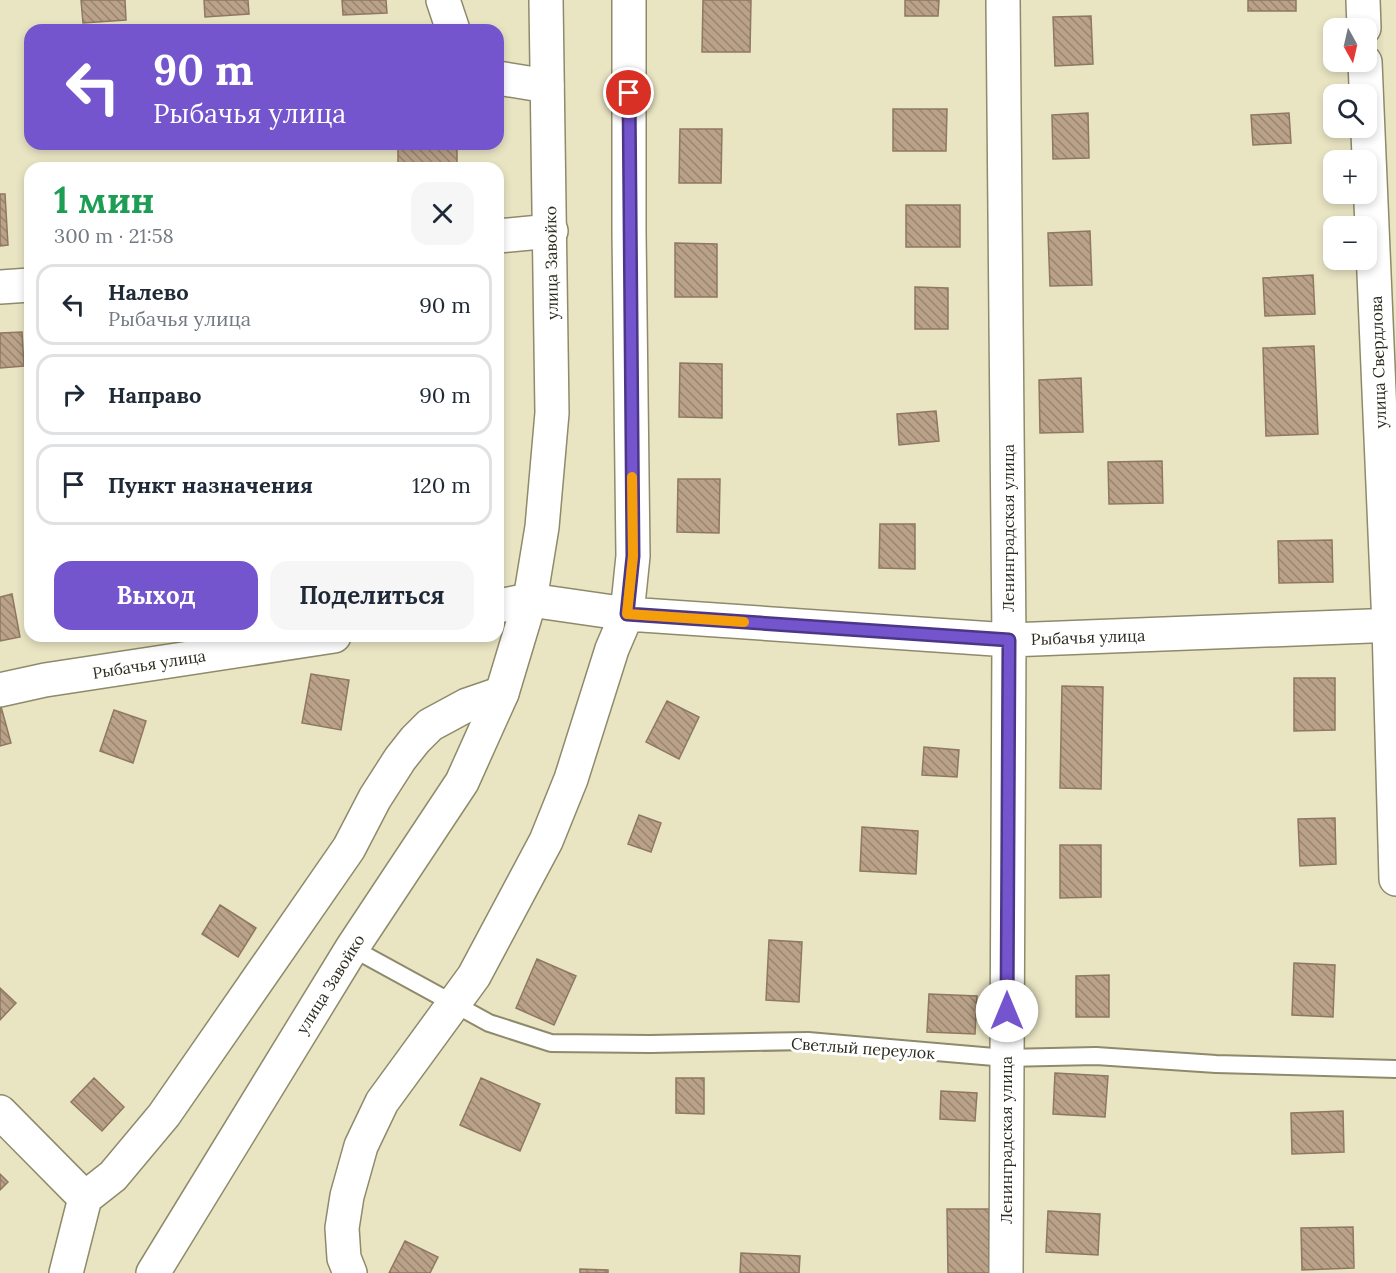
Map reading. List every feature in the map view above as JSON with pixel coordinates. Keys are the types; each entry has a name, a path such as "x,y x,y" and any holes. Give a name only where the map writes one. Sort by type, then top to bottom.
{"street":[{"path":"443,0 451,24"},
{"name":"улица Завойко","path":"153,1273 352,948 462,782 502,693 530,600 542,526 552,413 546,0"},
{"path":"350,1273 344,1258 342,1228 347,1196 361,1146 382,1102 474,976 546,841 570,779 612,649 627,614 633,556 629,0"},
{"name":"Ленинградская улица","path":"1004,0 1009,640 1006,1273"},
{"path":"1363,0 1364,18"},
{"name":"улица Свердлова","path":"1365,72 1393,626 1396,879"},
{"path":"504,79 547,86"},
{"path":"504,235 551,231"},
{"path":"0,287 24,285"},
{"name":"Рыбачья улица","path":"504,605 530,600 627,614 1009,640 1393,626"},
{"name":"Рыбачья улица","path":"0,690 45,680 295,642"},
{"path":"66,1273 86,1198 113,1176 164,1115 349,848 375,798 415,740 430,725 458,710 502,693"},
{"path":"0,1112 86,1198"}],"lane":[{"name":"Светлый переулок","path":"352,948 452,1005 489,1023 551,1043 808,1041 1006,1058 1096,1056 1216,1064 1396,1069"}],"building":[{"path":"81,0 125,0 126,20 83,23"},
{"path":"204,0 248,0 249,14 205,17"},
{"path":"342,0 386,0 387,13 343,15"},
{"path":"703,0 751,0 750,52 702,52"},
{"path":"905,0 939,0 938,16 905,16"},
{"path":"1248,0 1296,0 1296,11 1248,11"},
{"path":"1091,16 1093,64 1055,66 1053,17"},
{"path":"893,109 947,109 946,151 893,151"},
{"path":"1088,113 1089,158 1053,159 1052,115"},
{"path":"1289,113 1291,143 1253,145 1251,115"},
{"path":"680,129 722,129 721,183 679,183"},
{"path":"398,150 457,150 457,162 398,162"},
{"path":"0,194 5,194 8,245 0,246"},
{"path":"906,205 960,205 960,247 906,247"},
{"path":"1090,231 1092,285 1050,286 1048,233"},
{"path":"675,243 717,244 717,297 675,297"},
{"path":"1313,275 1315,314 1265,316 1263,278"},
{"path":"915,287 948,288 948,329 915,329"},
{"path":"22,332 24,366 0,368 0,333"},
{"path":"1314,346 1318,434 1266,436 1263,348"},
{"path":"680,363 722,364 722,418 679,417"},
{"path":"1081,378 1083,432 1040,433 1039,380"},
{"path":"936,411 939,441 899,445 897,414"},
{"path":"1162,461 1163,503 1109,504 1108,462"},
{"path":"678,479 720,479 719,533 677,532"},
{"path":"880,524 915,524 915,569 879,568"},
{"path":"1332,540 1333,582 1279,583 1278,541"},
{"path":"12,594 20,637 0,641 0,597"},
{"path":"311,674 349,680 341,730 302,723"},
{"path":"1294,678 1335,678 1335,730 1294,731"},
{"path":"1062,686 1103,687 1101,789 1060,788"},
{"path":"667,701 699,717 679,759 646,742"},
{"path":"0,703 11,743 0,746"},
{"path":"114,710 146,721 133,763 100,751"},
{"path":"924,747 959,750 957,777 922,775"},
{"path":"639,815 661,823 651,852 628,844"},
{"path":"1335,818 1336,864 1300,866 1298,819"},
{"path":"862,827 918,831 916,874 860,871"},
{"path":"1060,845 1101,845 1101,897 1060,898"},
{"path":"220,905 256,928 238,957 202,934"},
{"path":"769,940 802,942 799,1002 766,1000"},
{"path":"537,959 576,976 554,1025 516,1008"},
{"path":"1294,963 1335,965 1333,1017 1292,1015"},
{"path":"1109,975 1109,1017 1076,1017 1076,976"},
{"path":"0,988 16,1003 0,1020"},
{"path":"929,994 977,996 975,1034 927,1032"},
{"path":"1055,1073 1108,1076 1105,1117 1053,1114"},
{"path":"94,1078 124,1107 102,1131 71,1102"},
{"path":"481,1078 540,1104 520,1151 460,1125"},
{"path":"676,1078 704,1078 704,1114 676,1113"},
{"path":"941,1091 977,1093 975,1121 940,1119"},
{"path":"1343,1111 1344,1152 1292,1154 1291,1113"},
{"path":"0,1174 8,1182 0,1190"},
{"path":"947,1209 989,1209 989,1273 948,1273"},
{"path":"1048,1211 1100,1214 1098,1255 1046,1252"},
{"path":"1353,1227 1354,1268 1302,1270 1301,1228"},
{"path":"405,1241 438,1257 430,1273 389,1273"},
{"path":"741,1253 800,1256 799,1273 740,1273"},
{"path":"580,1269 608,1270 608,1273 580,1273"}],"slow traffic":[{"path":"632,477 633,556 627,614 744,622"}],"route":[{"path":"629,93 633,556 627,614 1009,640 1007,1011"}]}
